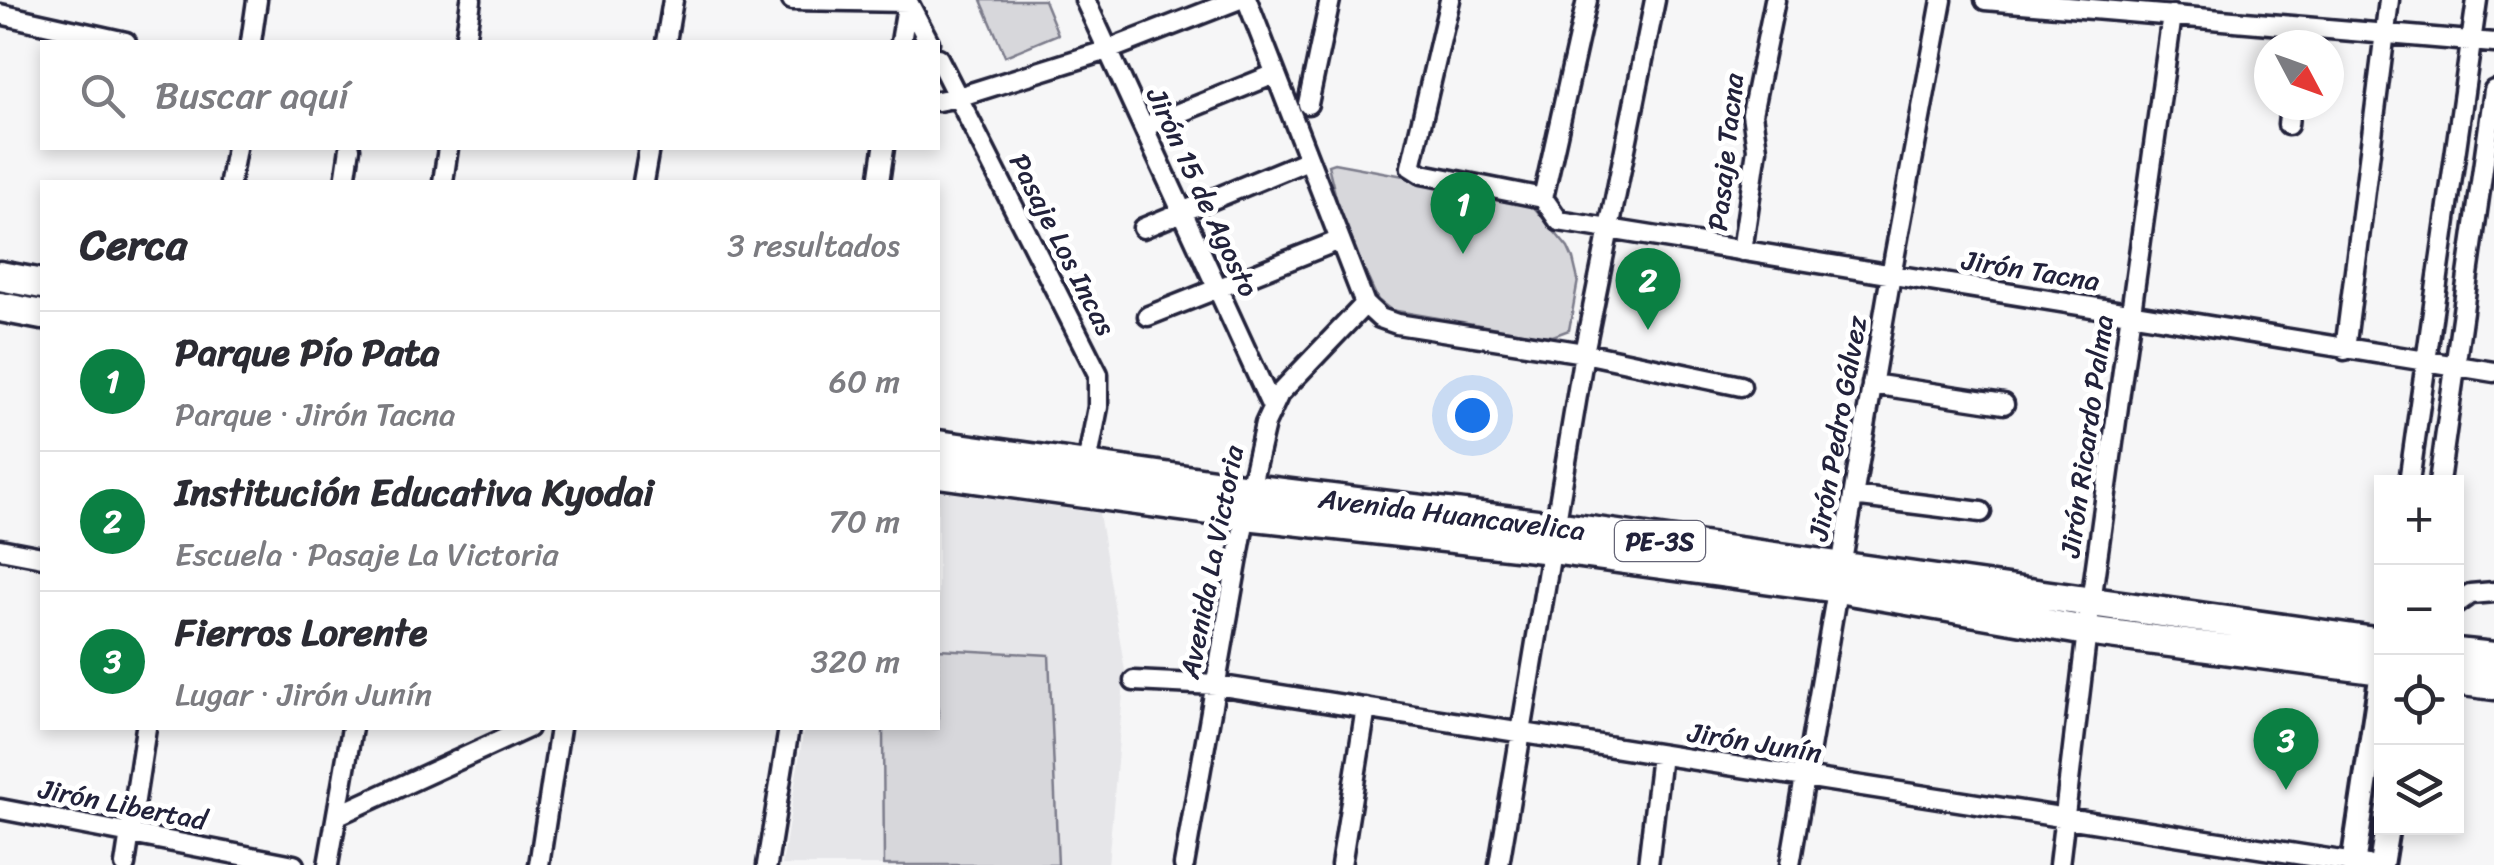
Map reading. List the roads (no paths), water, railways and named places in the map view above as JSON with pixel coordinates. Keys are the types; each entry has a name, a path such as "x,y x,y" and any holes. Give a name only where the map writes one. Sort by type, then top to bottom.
{"highway":[{"path":"0,276 40,284"},
{"path":"0,307 40,315"},
{"name":"Avenida Huancavelica","path":"940,445 1087,464 1248,502"},
{"name":"Avenida Huancavelica","path":"940,473 1248,502 1553,537 2089,617 2374,670"},
{"name":"Avenida Huancavelica","path":"2089,617 2374,642"},
{"path":"2464,653 2494,658"},
{"path":"2464,681 2494,685"}],"main road":[{"path":"2358,864 2374,735"},
{"path":"2381,865 2386,835"}],"street":[{"path":"251,40 257,0"},
{"path":"464,40 471,0"},
{"path":"666,40 674,0"},
{"path":"792,0 908,1"},
{"name":"Jirón 15 de Agosto","path":"1085,0 1272,407"},
{"path":"940,101 1108,50 1237,0"},
{"path":"1247,0 1365,304 1380,318 1584,352 1741,386"},
{"path":"1308,104 1330,0"},
{"path":"1450,0 1411,167 1543,198 1587,0"},
{"path":"1499,865 1584,352 1656,0"},
{"name":"Pasaje Tacna","path":"1742,251 1758,149 1752,114 1775,0"},
{"name":"Jirón Pedro Gálvez","path":"1790,865 1942,0"},
{"path":"1985,0 2172,15 2263,30"},
{"path":"2345,350 2389,0"},
{"path":"2410,475 2477,0"},
{"path":"902,40 908,1"},
{"path":"908,1 928,40"},
{"path":"0,14 117,40"},
{"name":"Jirón Ricardo Palma","path":"2059,865 2172,15"},
{"path":"2344,34 2385,33 2494,43"},
{"name":"Pasaje Los Incas","path":"940,62 1098,374 1098,407 1087,464"},
{"path":"1144,128 1275,74"},
{"path":"2441,475 2494,90"},
{"path":"2288,120 2288,125"},
{"path":"230,180 236,150"},
{"path":"345,180 350,150"},
{"path":"442,180 448,150"},
{"path":"644,180 649,150"},
{"path":"878,180 884,150"},
{"path":"1143,228 1308,160"},
{"name":"Jirón Tacna","path":"1543,198 1559,220 2494,372"},
{"path":"1148,316 1340,240"},
{"name":"Avenida La Victoria","path":"1184,865 1248,502 1272,407 1279,394 1365,304"},
{"path":"1872,384 2004,404"},
{"path":"1854,496 1981,512"},
{"path":"0,549 40,557"},
{"path":"2464,598 2482,591 2494,592"},
{"name":"Jirón Junín","path":"1134,681 1216,685 2358,864"},
{"path":"1341,865 1366,708"},
{"path":"125,865 146,730"},
{"path":"328,865 352,730"},
{"path":"338,815 524,730"},
{"path":"540,865 560,730"},
{"path":"767,865 789,730"},
{"path":"1648,865 1662,755"},
{"name":"Jirón Libertad","path":"0,809 294,865"}],"place":[{"name":"Parque Pío Pata","path":"1463,254"},
{"name":"Institución Educativa Kyodai","path":"1648,330"},
{"name":"Fierros Lorente","path":"2286,790"}]}
